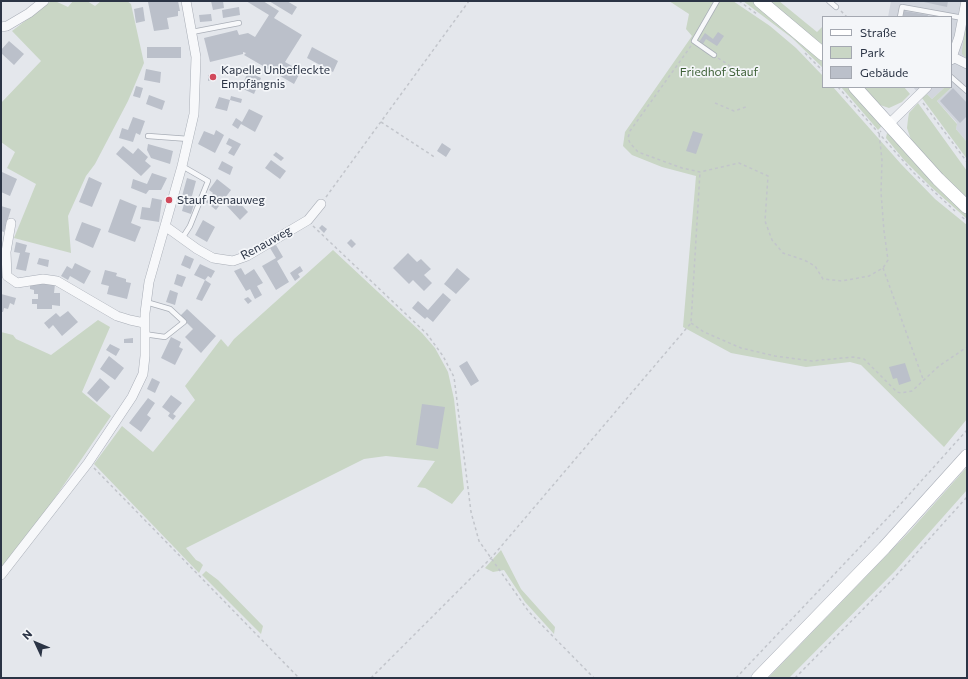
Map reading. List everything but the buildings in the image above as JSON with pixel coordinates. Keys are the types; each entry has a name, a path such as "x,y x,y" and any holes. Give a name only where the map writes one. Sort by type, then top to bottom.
{"main road":[{"path":"760,1 822,53"},
{"path":"856,88 938,179 961,212"},
{"path":"758,678 884,548 967,456"}],"street":[{"path":"1,27 7,26 29,13 44,1"},
{"path":"1,575 88,463 132,397 140,382 144,366 144,322 146,302 152,271 182,166 194,114 196,57 186,1"},
{"path":"966,4 952,58 967,64"},
{"path":"888,124 925,88"},
{"name":"Renauweg","path":"165,226 183,237 197,249 213,258 233,261 247,256 308,220 321,204"},
{"path":"11,223 6,252 8,276 17,283 43,279 57,281 117,316 144,322"}],"lane":[{"path":"714,55 694,41 717,1"},
{"path":"829,1 836,7"},
{"path":"900,16 902,7 952,16"},
{"path":"952,16 963,18"},
{"path":"192,32 238,23"},
{"path":"952,78 967,92"},
{"path":"148,136 189,139"},
{"path":"182,166 208,181 190,226 183,237"},
{"path":"144,334 165,337 184,322 170,309 146,302"}],"path":[{"path":"321,204 469,1"},
{"path":"836,7 846,16"},
{"path":"694,41 630,131 628,138 630,143 638,152 658,161 700,172 739,163 768,176 765,221 772,240 783,254 804,260 815,266 823,279 842,281 869,276 883,268 888,260 884,231 882,160 879,133"},
{"path":"714,55 742,74"},
{"path":"839,88 914,174 961,212 967,221"},
{"path":"918,95 967,162"},
{"path":"715,104 734,111 746,107"},
{"path":"382,122 436,158"},
{"path":"371,678 492,557 691,323 700,172"},
{"path":"308,220 320,234 427,334 443,356 454,377 471,512 479,541 492,557 529,612 594,678"},
{"path":"883,268 923,380"},
{"path":"691,323 704,332 741,348 775,356 812,361 852,357 864,359 896,392 912,391 923,380 967,347"},
{"path":"736,678 897,508 967,430"},
{"path":"88,463 299,678"},
{"path":"795,678 894,578 967,497"}],"shaded area":[{"path":"891,1 967,1 967,142 956,129 957,123 937,101 952,88 952,16 888,16"},
{"path":"914,88 944,88 932,99 927,94 922,98"}],"green space":[{"path":"51,1 55,1 68,7 73,1 87,1 95,6 101,1 127,1 131,4 144,63 128,101 95,164 86,176 68,216 71,253 14,238 36,184 7,168 15,152 1,142 1,103 41,61 12,31"},
{"name":"Friedhof Stauf","path":"669,1 733,1 770,26 796,48 822,75 822,88 834,88 901,164 935,199 967,225 967,419 944,447 861,365 850,362 806,367 731,353 683,327 696,176 662,167 632,155 623,146 625,132 692,36 686,29 689,14"},
{"path":"743,1 753,1 773,16 822,60 822,67 792,38"},
{"path":"767,1 779,1 817,32 822,27 822,47"},
{"path":"967,18 966,58 962,54 962,50"},
{"path":"842,88 850,88 882,125 878,130"},
{"path":"863,88 905,88 910,94 902,102 889,108 880,105"},
{"path":"944,88 951,88 937,101 957,124 956,129 967,142 967,159 922,98 927,94 932,99"},
{"path":"918,103 967,171 967,200 914,145 907,128 909,113"},
{"path":"887,133 967,212 967,219 930,186 904,160 886,138"},
{"path":"333,250 422,333 435,348 448,372 454,399 464,489 452,504 425,488 417,487 435,461 386,456 364,459 186,548 196,560 203,565 199,573 94,464 122,426 153,452 195,400 185,386 221,339 228,347 234,339"},
{"path":"98,320 110,327 82,392 111,416 50,505 1,568 1,332 13,335 16,339 51,355"},
{"path":"967,467 967,490 895,571 789,678 768,678 910,531"},
{"path":"501,550 521,589 555,627 554,634 525,602 504,570 493,572 485,568"},
{"path":"206,571 218,580 263,626 261,634 202,575"}],"place":[{"name":"Kapelle Unbefleckte Empfängnis","path":"213,77"},
{"name":"Stauf Renauweg","path":"169,200"}]}
